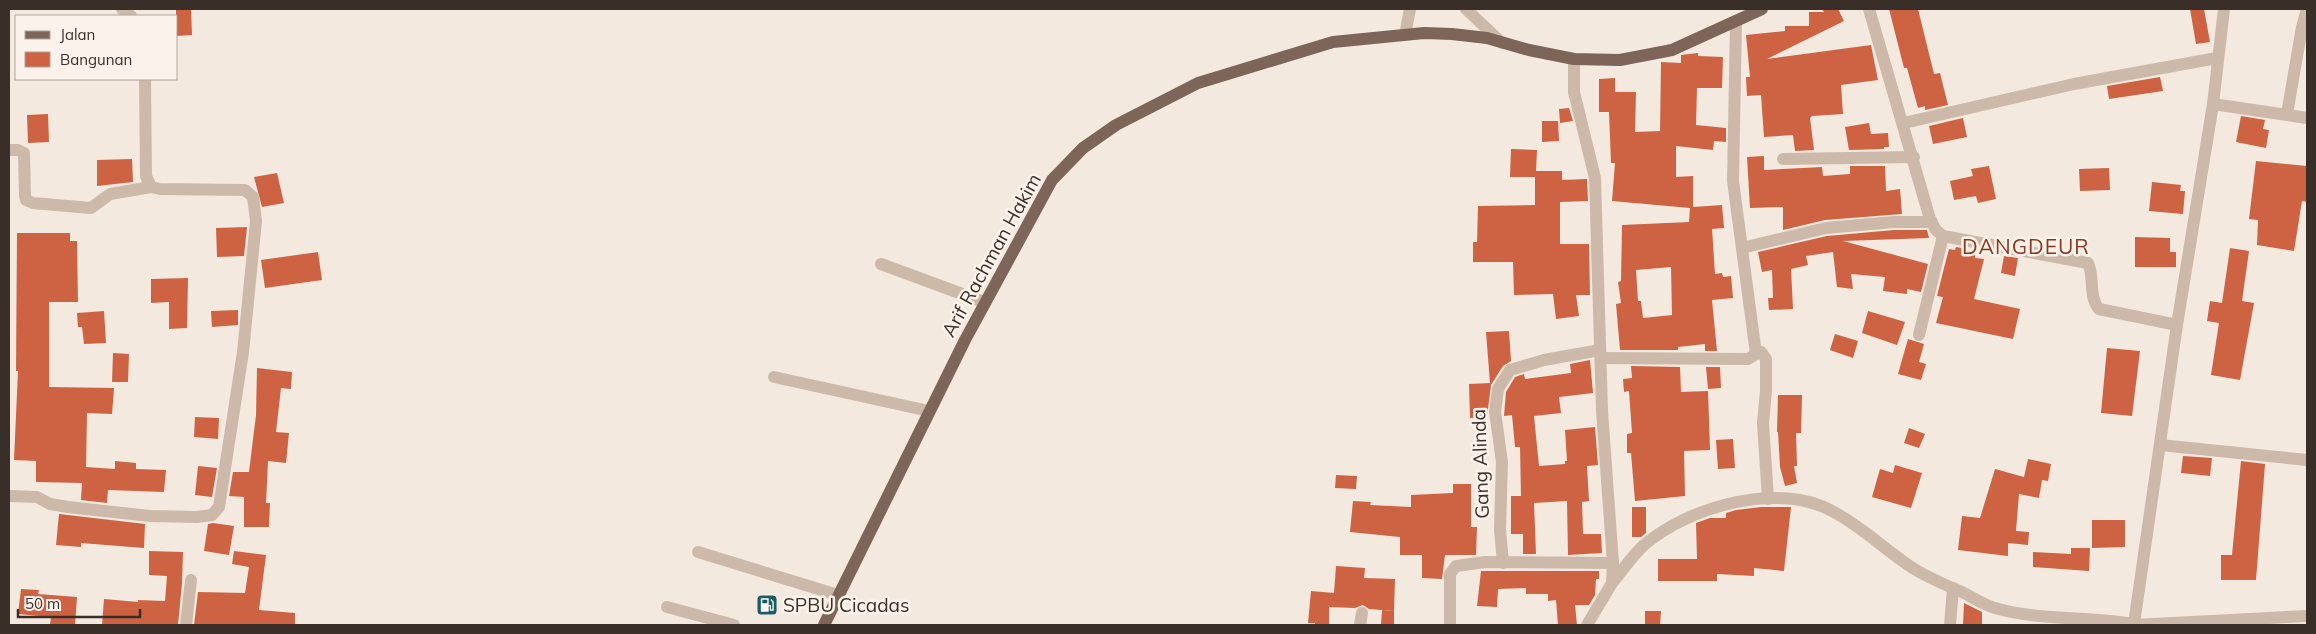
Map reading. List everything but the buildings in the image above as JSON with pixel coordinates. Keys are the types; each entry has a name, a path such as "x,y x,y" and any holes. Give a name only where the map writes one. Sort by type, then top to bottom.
{"main road":[{"name":"Arif Rachman Hakim","path":"824,625 984,302 1052,180 1083,148 1116,124 1198,83 1333,42 1424,33 1452,34 1487,38 1574,60 1620,60 1672,50 1762,9"}],"street":[{"path":"1405,35 1410,9"},
{"path":"1466,9 1502,43"},
{"path":"1869,9 1932,222 1936,230 1943,236 2088,264 2091,270 2094,303 2099,309 2177,325"},
{"path":"2135,622 2177,325 2213,104 2224,9"},
{"path":"2288,114 2302,27 2307,9"},
{"path":"1736,22 1733,171 1756,351 1761,352 1766,359 1763,423 1768,499"},
{"path":"1904,124 2074,84 2217,58"},
{"path":"1574,60 1574,92 1596,178 1602,411 1618,567 1612,583 1587,625"},
{"path":"145,80 146,176 151,187"},
{"path":"2213,104 2307,118"},
{"path":"9,150 18,150 24,153 25,196 26,200 33,203 92,208 110,194 151,187 160,190 244,190 253,197 256,221 243,352 219,506 212,515 197,517 150,516 50,504 37,497 9,496"},
{"path":"1782,159 1914,158"},
{"path":"1742,248 1826,228 1894,222 1932,222"},
{"path":"1919,335 1943,236"},
{"path":"881,264 984,302"},
{"name":"Gang Alinda","path":"1503,562 1500,530 1502,462 1495,412 1498,389 1510,370 1544,360 1600,354 1748,359 1756,354 1756,351"},
{"path":"774,377 929,411"},
{"path":"2160,445 2307,460"},
{"path":"1450,625 1450,574 1452,569 1461,564 1503,562 1618,567 1664,530 1704,511 1737,502 1779,498 1809,502 1832,511 1877,540 1916,570 1994,608 2036,620 2234,623 2307,616"},
{"path":"698,552 838,595"},
{"path":"186,625 191,580"},
{"path":"1950,625 1952,588"},
{"path":"667,608 734,625"}],"place":[{"name":"SPBU Cicadas","path":"767,605"}],"district":[{"name":"DANGDEUR","path":"2026,246"}]}
